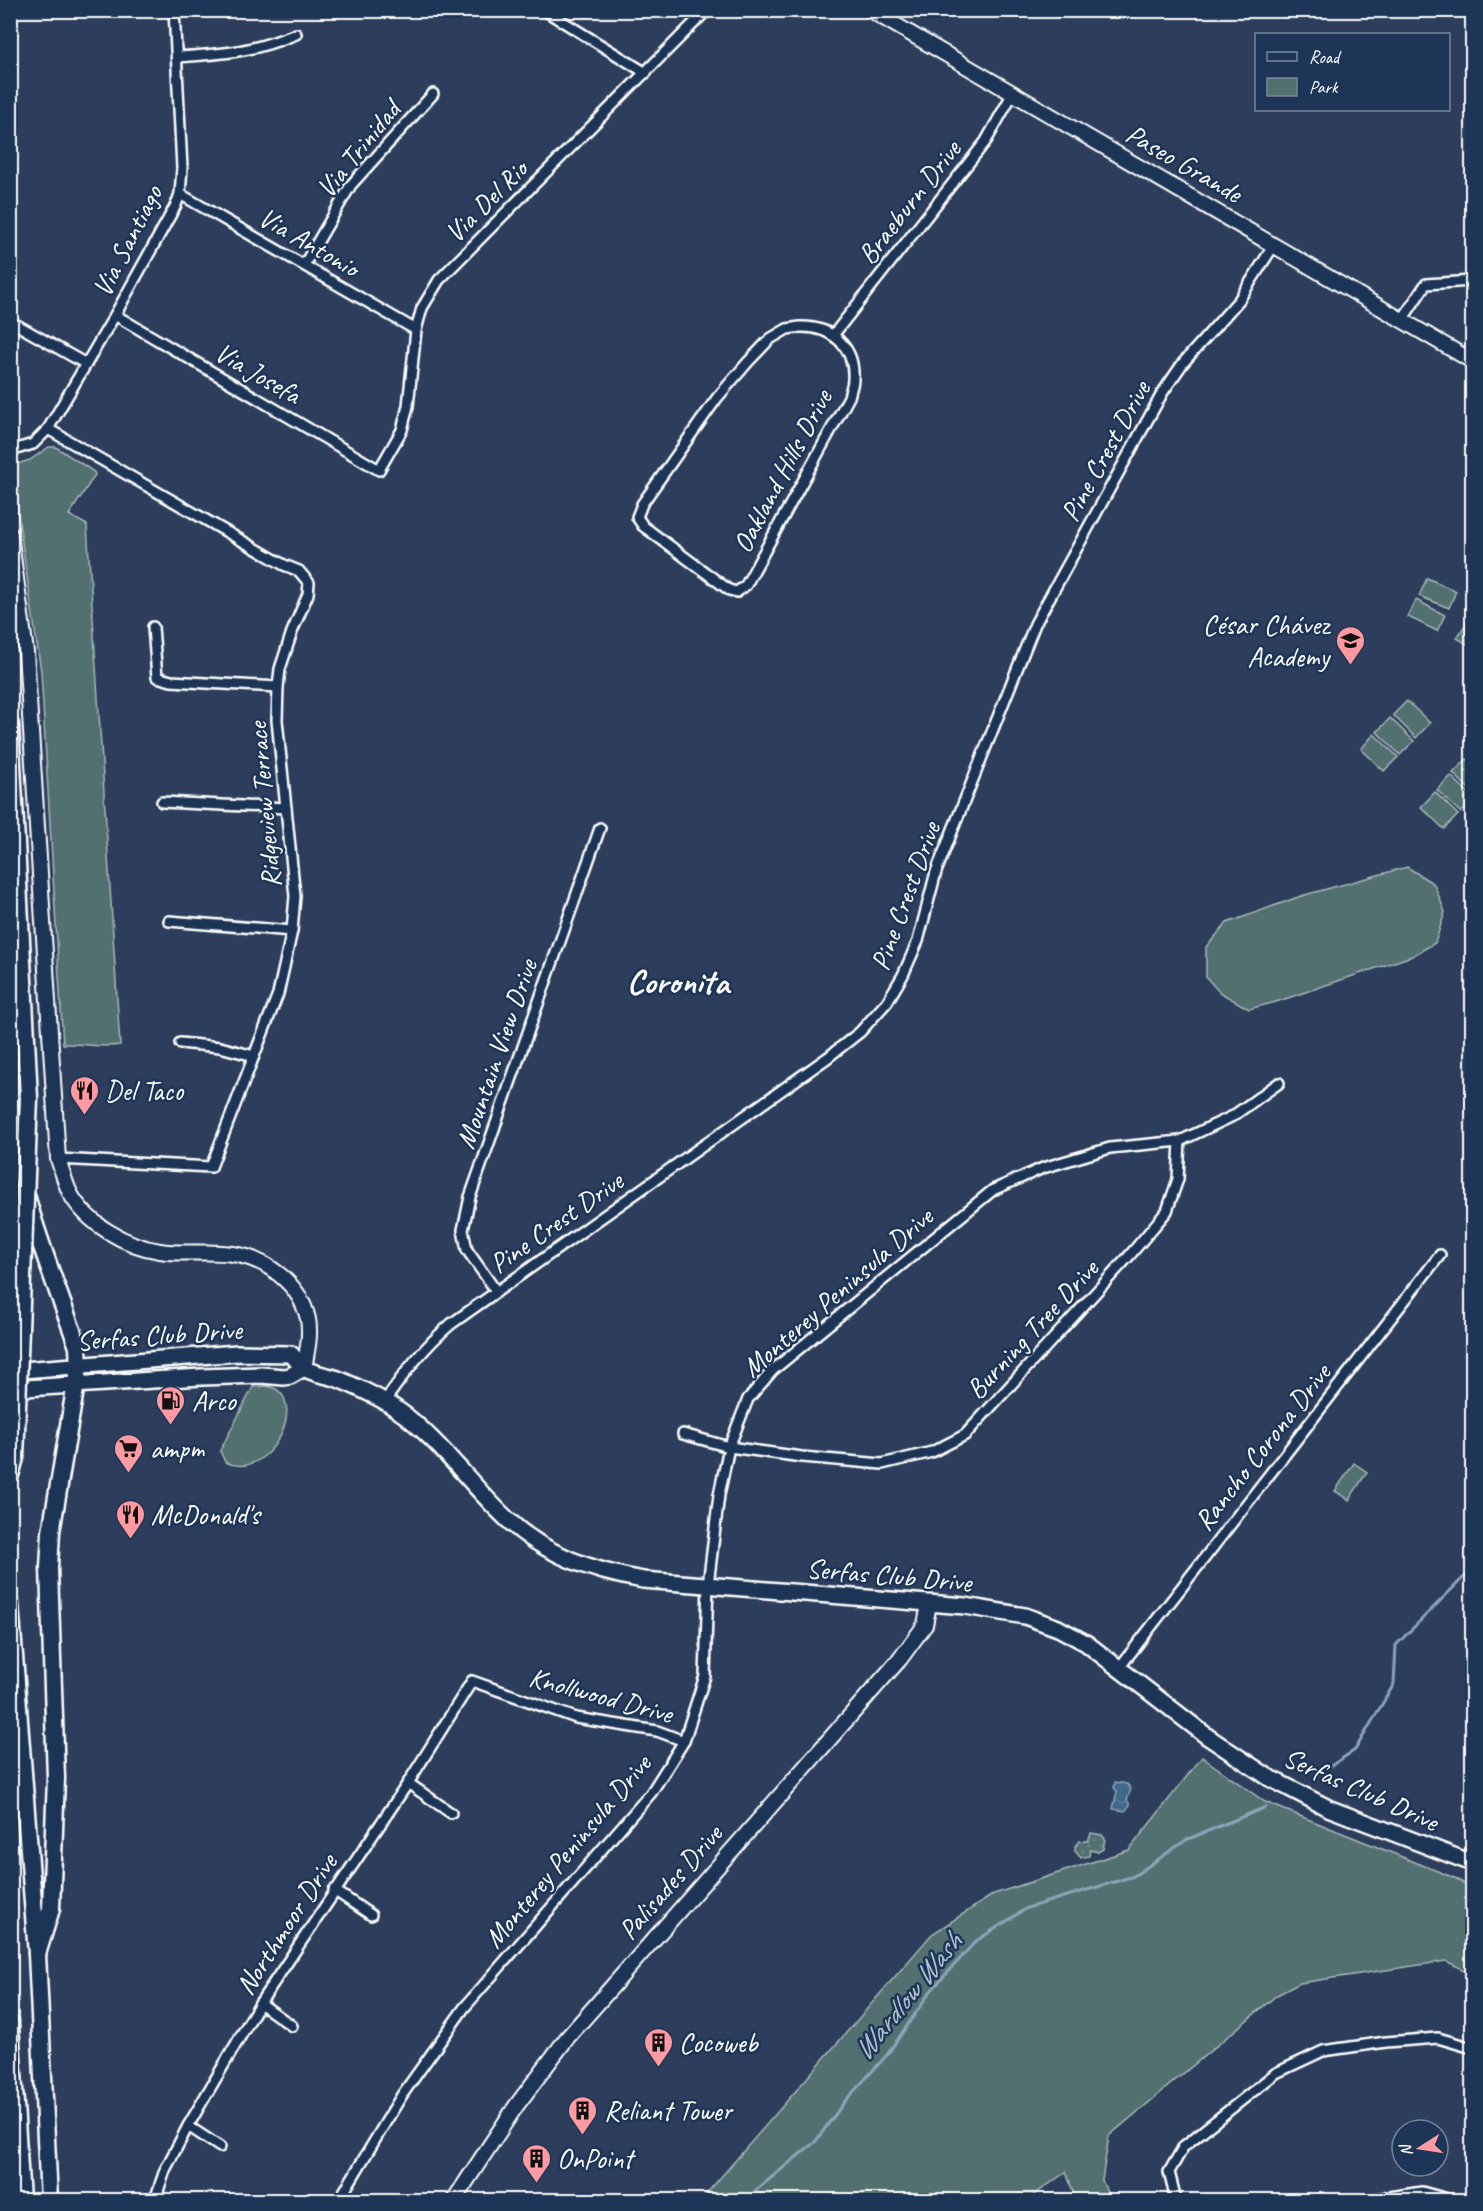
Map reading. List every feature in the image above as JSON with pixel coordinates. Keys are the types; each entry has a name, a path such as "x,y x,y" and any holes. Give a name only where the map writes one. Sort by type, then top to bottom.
{"highway":[{"path":"10,725 29,1098 15,1458 10,1475"},
{"path":"10,1109 19,1168 33,1217 78,1347 79,1366 51,1532 56,1778 51,1909 37,1954"},
{"path":"10,1604 37,1954 49,2200"},
{"path":"10,2024 21,2200"}],"main road":[{"name":"Paseo Grande","path":"870,10 1473,361"},
{"path":"10,534 27,664 58,1159 70,1193 80,1208 104,1229 130,1243 160,1251 233,1254 257,1260 281,1276 298,1296 308,1319 309,1331 304,1368"},
{"name":"Serfas Club Drive","path":"10,1371 237,1353 291,1354 304,1368 338,1379 385,1401 398,1410 438,1445 509,1520 552,1551 582,1565 614,1575 643,1580 990,1609 1025,1616 1058,1628 1086,1643 1208,1737 1268,1777 1328,1808 1473,1863"},
{"name":"Serfas Club Drive","path":"10,1389 201,1377 261,1375 284,1377 304,1368"},
{"name":"Palisades Drive","path":"454,2200 516,2106 567,2038 905,1652 926,1625 929,1604"}],"street":[{"name":"Via Santiago","path":"10,451 33,444 48,429 171,216 180,194 182,168 174,10"},
{"path":"544,10 646,73"},
{"name":"Via Del Rio","path":"379,470 402,430 408,406 416,330 422,308 439,280 707,10"},
{"path":"177,57 251,50 296,34"},
{"name":"Braeburn Drive","path":"834,334 986,141 1013,93"},
{"name":"Via Trinidad","path":"303,265 351,185 433,94"},
{"name":"Via Antonio","path":"180,194 416,330"},
{"name":"Pine Crest Drive","path":"385,1401 415,1359 432,1340 496,1291 827,1058 860,1032 887,1002 903,975 918,941 936,872 1035,624 1163,392 1183,363 1239,300 1274,245"},
{"path":"1402,320 1426,284 1473,281"},
{"name":"Via Josefa","path":"115,315 379,470"},
{"path":"10,321 86,364"},
{"name":"Oakland Hills Drive","path":"800,327 812,327 834,334 848,353 852,366 854,379 849,397 746,585 737,592 722,586 643,526 637,517 642,504 717,398 770,339 787,329 800,327"},
{"name":"Ridgeview Terrace","path":"48,429 284,565 299,571 309,583 308,594 280,669 278,687 277,720 295,896 292,931 278,994 211,1167 58,1159"},
{"path":"153,627 157,677 171,681 278,687"},
{"path":"162,802 286,808"},
{"name":"Mountain View Drive","path":"496,1291 467,1250 463,1230 470,1197 600,828"},
{"path":"169,921 292,931"},
{"path":"180,1043 220,1047 254,1056"},
{"path":"1180,1141 1233,1116 1279,1083"},
{"name":"Burning Tree Drive","path":"683,1434 729,1447 802,1457 882,1464 932,1452 964,1436 1130,1255 1167,1211 1178,1179 1180,1141"},
{"name":"Monterey Peninsula Drive","path":"339,2200 402,2095 464,2008 651,1793 684,1741 705,1676 708,1585 719,1495 729,1447 748,1399 773,1370 993,1190 1043,1168 1110,1148 1180,1141"},
{"name":"Rancho Corona Drive","path":"1119,1668 1440,1254"},
{"name":"Knollwood Drive","path":"472,1682 576,1718 657,1731 684,1741"},
{"name":"Northmoor Drive","path":"155,2200 165,2170 188,2126 260,2003 408,1783 472,1682"},
{"path":"408,1783 451,1813"},
{"path":"334,1890 371,1915"},
{"path":"260,2003 292,2026"},
{"path":"1176,2200 1169,2172 1184,2146 1276,2073 1323,2051 1386,2042 1438,2038 1473,2048"},
{"path":"188,2126 220,2147"},
{"path":"1369,2200 1422,2192 1451,2200"}],"green space":[{"path":"49,447 56,447 94,472 95,475 69,515 87,525 120,1045 63,1044 41,672 12,474 17,464 30,460"},
{"path":"1427,578 1456,591 1449,608 1419,596"},
{"path":"1416,600 1445,615 1437,631 1408,617"},
{"path":"1468,620 1472,623 1472,647 1457,638"},
{"path":"1407,701 1430,723 1416,738 1393,715"},
{"path":"1390,718 1414,741 1400,755 1377,732"},
{"path":"1374,734 1398,757 1384,771 1361,749"},
{"path":"1467,759 1472,764 1472,792 1453,773"},
{"path":"1451,776 1472,796 1472,801 1461,813 1437,790"},
{"path":"1435,792 1458,815 1444,829 1421,807"},
{"path":"1407,867 1434,884 1445,912 1435,943 1412,956 1249,1009 1219,992 1206,977 1206,947 1227,923 1301,896"},
{"path":"267,1386 280,1392 286,1404 286,1419 280,1435 271,1450 258,1461 242,1465 225,1462 220,1451 253,1387"},
{"path":"1354,1463 1367,1472 1349,1500 1335,1491"},
{"path":"1202,1757 1265,1802 1457,1879 1472,1889 1472,1974 1446,1961 1300,1983 1277,1995 1109,2136 1102,2180 1110,2200 1076,2200 1066,2172 1027,2200 701,2200 932,1934 994,1894 1129,1850"},
{"path":"1091,1833 1102,1835 1105,1839 1103,1849 1098,1852 1090,1850 1089,1856 1081,1858 1075,1851 1075,1846 1079,1841 1088,1841"}],"water":[{"path":"1115,1782 1127,1784 1131,1789 1127,1800 1130,1805 1125,1811 1113,1809 1117,1791 1114,1788"}],"waterway":[{"name":"Wardlow Wash","path":"1317,1775 1355,1750 1394,1684 1396,1645 1463,1578 1472,1573"},
{"name":"Wardlow Wash","path":"744,2200 816,2141 845,2101 887,2055 930,1992 976,1941 1027,1908 1134,1876 1186,1840 1266,1807"}],"place":[{"name":"César Chávez Academy","path":"1350,666"},
{"name":"Del Taco","path":"84,1116"},
{"name":"Arco","path":"171,1426"},
{"name":"ampm","path":"129,1474"},
{"name":"McDonald's","path":"130,1540"},
{"name":"Cocoweb","path":"658,2068"},
{"name":"Reliant Tower","path":"583,2136"},
{"name":"OnPoint","path":"536,2184"}],"district":[{"name":"Coronita","path":"678,981"}]}
